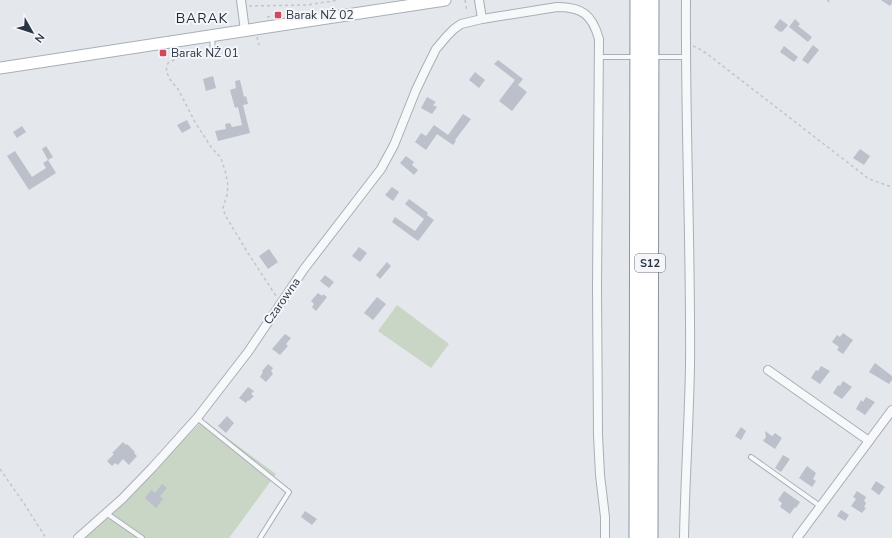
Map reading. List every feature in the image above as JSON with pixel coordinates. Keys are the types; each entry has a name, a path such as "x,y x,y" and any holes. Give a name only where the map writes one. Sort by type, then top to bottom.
{"highway":[{"name":"S12","path":"641,0 644,57 650,538"},
{"name":"S12","path":"637,538 644,57"}],"street":[{"path":"0,68 445,0"},
{"path":"479,0 482,19"},
{"path":"684,538 690,367 685,57 686,0"},
{"path":"242,3 245,31"},
{"name":"Czarowna","path":"78,538 152,468 197,418 248,352 304,269 381,169 394,145 422,76 436,49 447,36 461,24 557,6 577,9 584,13 596,28 598,39 598,435 605,538"},
{"path":"768,370 869,441"},
{"path":"797,538 892,410"}],"lane":[{"path":"212,36 213,52"},
{"path":"599,57 685,57"},
{"path":"197,418 289,492 260,538"},
{"path":"751,458 820,506"},
{"path":"106,513 142,538"}],"path":[{"path":"242,3 307,5 339,0"},
{"path":"465,0 468,12"},
{"path":"827,0 831,3"},
{"path":"686,43 706,53 869,179 892,187"},
{"path":"213,52 205,57 178,58 168,63 166,71 171,81 178,89 195,122 220,158 226,174 228,186 228,195 223,208 225,215 281,303"},
{"path":"0,469 46,538"}],"green space":[{"path":"397,305 449,344 431,368 378,331"},
{"path":"203,420 276,474 229,538 83,538 113,511"}],"building":[{"path":"881,0 892,0 892,3 890,6"},
{"path":"780,19 788,25 782,32 774,27"},
{"path":"795,19 800,24 798,26 812,37 808,42 789,27"},
{"path":"813,45 819,50 808,64 802,60"},
{"path":"784,46 798,57 794,62 780,52"},
{"path":"498,60 523,79 518,85 527,92 512,111 499,101 515,80 494,64"},
{"path":"475,72 485,80 479,88 469,80"},
{"path":"213,76 216,88 206,91 203,79"},
{"path":"240,80 244,97 246,96 248,104 243,105 250,133 218,141 215,131 226,129 225,124 230,123 232,127 242,125 238,107 235,108 230,90 236,88 235,81"},
{"path":"427,97 436,102 433,105 437,107 432,114 421,108"},
{"path":"463,114 471,119 455,140 456,141 453,145 437,134 426,150 415,142 421,133 426,136 434,125 448,135"},
{"path":"187,120 191,128 182,133 177,125"},
{"path":"22,126 26,132 17,138 13,132"},
{"path":"46,146 53,157 48,160 42,149"},
{"path":"860,149 870,156 864,165 853,158"},
{"path":"15,151 32,177 46,168 43,163 48,160 56,173 29,190 7,156"},
{"path":"406,156 414,162 412,165 418,170 414,175 400,163"},
{"path":"392,187 399,192 393,201 385,195"},
{"path":"409,199 428,213 426,216 427,215 434,220 418,241 392,222 395,217 415,231 424,219 405,204"},
{"path":"359,247 367,253 360,262 352,256"},
{"path":"269,249 278,262 268,269 259,256"},
{"path":"387,262 391,266 380,279 376,275"},
{"path":"325,275 334,282 329,288 320,281"},
{"path":"318,293 327,297 316,311 312,307 314,304 311,301"},
{"path":"377,297 386,304 373,320 364,313"},
{"path":"843,333 853,340 843,354 837,350 839,347 832,342 837,335 840,337"},
{"path":"285,334 291,338 286,344 288,346 280,355 272,349"},
{"path":"875,363 892,376 892,380 889,384 869,372"},
{"path":"268,364 273,368 271,371 273,374 266,382 260,377 263,372 262,371"},
{"path":"821,366 830,371 820,384 811,378 816,370 818,371"},
{"path":"843,381 852,387 842,399 833,393 838,385 840,386"},
{"path":"248,387 254,391 251,394 254,396 246,403 239,398"},
{"path":"866,397 875,402 865,415 856,409 861,400 863,402"},
{"path":"227,416 234,423 226,433 218,426"},
{"path":"741,427 746,431 741,440 735,436"},
{"path":"765,431 772,436 775,433 782,438 775,449 763,441 766,437"},
{"path":"123,442 135,452 134,453 137,456 129,465 123,459 118,465 115,463 112,466 107,461 114,454 112,453"},
{"path":"783,455 790,459 781,472 775,468"},
{"path":"807,466 816,473 813,479 816,481 812,487 799,478"},
{"path":"876,481 885,487 879,495 871,489"},
{"path":"162,484 167,488 160,496 163,499 156,508 145,498 151,490 155,493"},
{"path":"784,491 800,502 790,514 780,507 782,503 778,500"},
{"path":"857,491 866,497 864,507 866,508 862,513 851,506 856,499 853,497"},
{"path":"841,510 849,515 845,521 837,516"},
{"path":"305,511 317,519 312,525 301,517"}],"place":[{"name":"Barak NŻ 02","path":"278,15"},
{"name":"Barak NŻ 01","path":"163,53"}],"district":[{"name":"BARAK","path":"202,18"}]}
